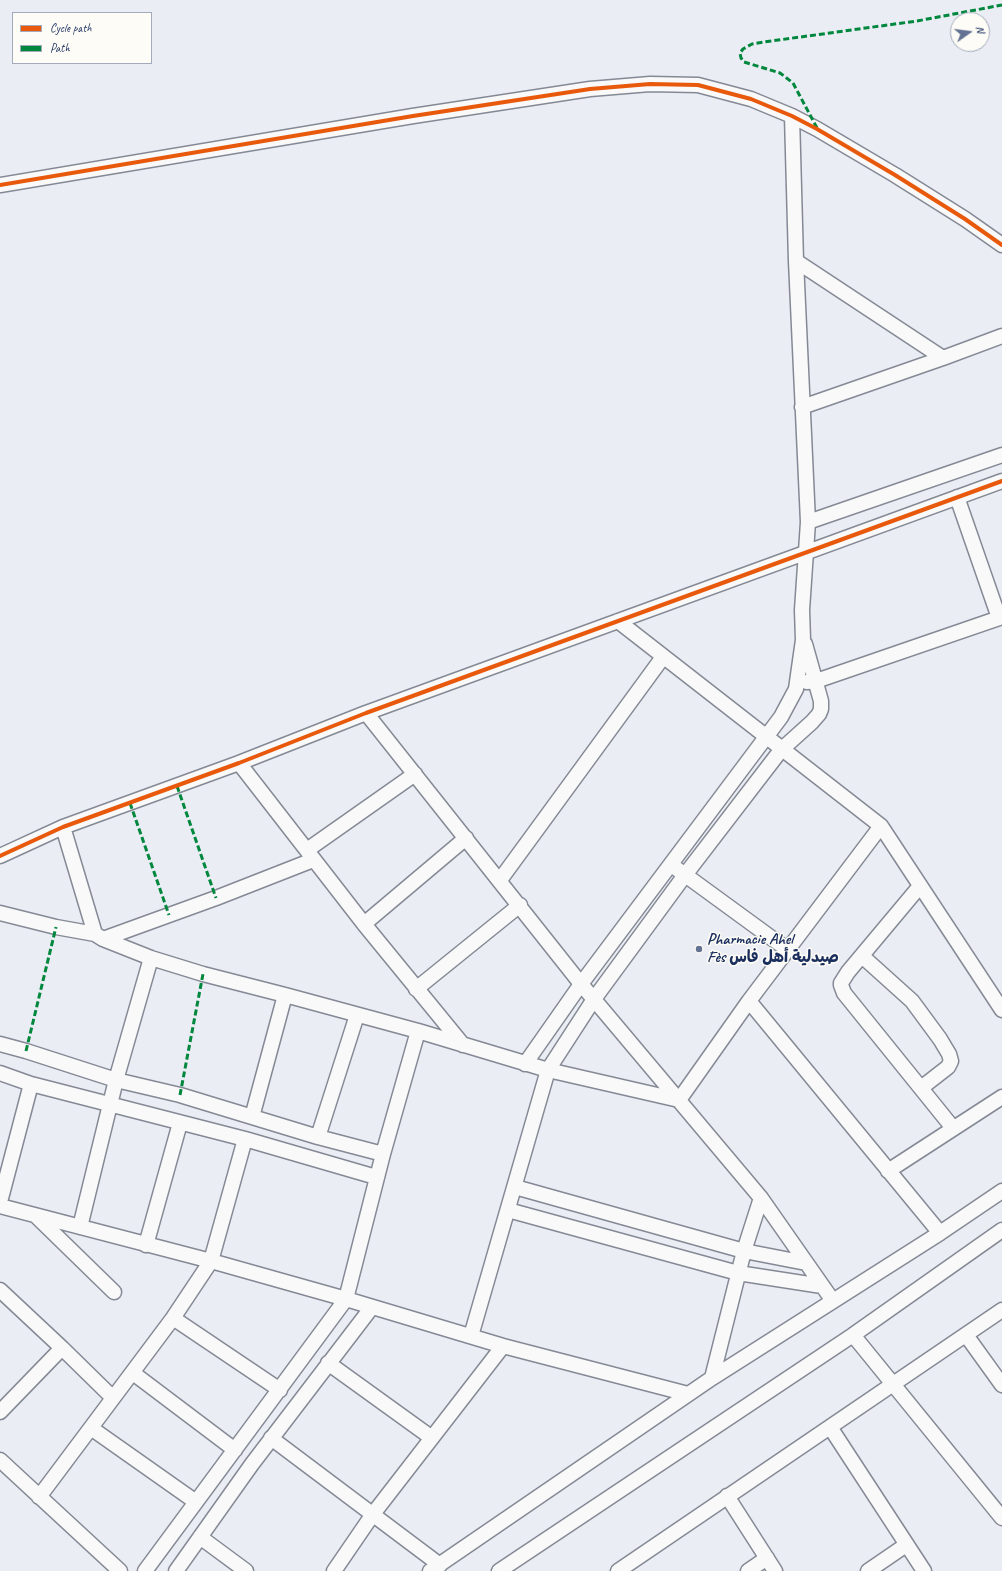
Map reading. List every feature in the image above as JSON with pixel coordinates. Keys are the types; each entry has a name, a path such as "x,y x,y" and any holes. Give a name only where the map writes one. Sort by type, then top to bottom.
{"street":[{"path":"0,185 413,116 625,85 672,83 698,85 751,99 792,116 849,147 895,175 965,219 1002,245"},
{"path":"525,1064 581,984 765,736 781,717 794,694 798,682 804,640 802,610 808,522 796,262 792,116"},
{"path":"796,262 943,358"},
{"path":"802,407 1002,336"},
{"path":"808,522 1002,455"},
{"path":"0,856 63,827 805,552 1002,481"},
{"path":"798,682 816,681 1001,618 957,498"},
{"path":"618,621 781,750 881,826 1002,1010"},
{"path":"471,1336 548,1070 594,998 684,875 781,750 820,714 822,705 804,640"},
{"path":"500,880 663,657"},
{"path":"366,714 520,905 581,984 761,1198 833,1301"},
{"path":"239,763 364,924 463,1045"},
{"path":"99,936 310,855 415,774"},
{"path":"679,1100 749,1001 881,826"},
{"path":"63,827 99,936"},
{"path":"364,924 466,838"},
{"path":"670,864 788,950"},
{"path":"920,886 841,983 841,989 953,1128"},
{"path":"416,988 520,905"},
{"path":"0,913 99,936 151,958 203,974 418,1031 525,1064 679,1100"},
{"path":"862,956 912,1001 936,1033 949,1054 951,1061 948,1067 921,1088"},
{"path":"80,1227 116,1080 151,958"},
{"path":"252,1117 285,995"},
{"path":"749,1001 940,1233"},
{"path":"318,1137 357,1015"},
{"path":"145,1571 346,1299 376,1177 418,1031"},
{"path":"0,1044 116,1080 180,1095 318,1137 383,1154"},
{"path":"0,1073 31,1084 245,1139 376,1177"},
{"path":"0,1202 31,1084"},
{"path":"888,1171 1002,1097"},
{"path":"146,1244 180,1123"},
{"path":"39,1497 133,1373 173,1318 211,1261 245,1139"},
{"path":"515,1187 744,1251 806,1263"},
{"path":"272,1438 373,1514 435,1568 712,1378 940,1233 1002,1191"},
{"path":"712,1378 738,1273 761,1198"},
{"path":"0,1206 211,1261 346,1299 503,1346 688,1394"},
{"path":"508,1210 738,1273 822,1286"},
{"path":"34,1215 114,1292"},
{"path":"499,1571 853,1335 1002,1230"},
{"path":"0,1291 62,1348 113,1398"},
{"path":"176,1571 272,1438 372,1307"},
{"path":"618,1571 1002,1310"},
{"path":"173,1318 280,1390"},
{"path":"853,1335 1002,1518"},
{"path":"966,1335 1002,1385"},
{"path":"334,1571 373,1514 503,1346"},
{"path":"0,1412 62,1348"},
{"path":"328,1363 432,1438"},
{"path":"133,1373 235,1450"},
{"path":"830,1427 906,1546 924,1571"},
{"path":"91,1428 196,1502"},
{"path":"0,1460 120,1571"},
{"path":"727,1496 775,1571"},
{"path":"200,1537 246,1571"},
{"path":"868,1571 906,1546"},
{"path":"748,1571 767,1558"}],"marked path":[{"path":"817,128 793,83 780,73 744,62 740,53 743,49 752,44 917,21 1002,5"},
{"path":"177,786 216,898"},
{"path":"130,803 169,915"},
{"path":"26,1051 56,927"},
{"path":"180,1095 203,974"}],"cycle path":[{"path":"0,185 413,116 590,89 650,84 698,85 751,99 792,116 817,129 895,175 965,219 1002,245"},
{"path":"0,856 63,827 239,763 366,713 1002,481"}],"place":[{"name":"Pharmacie Ahel Fès صيدلية أهل فاس","path":"699,949"}]}
